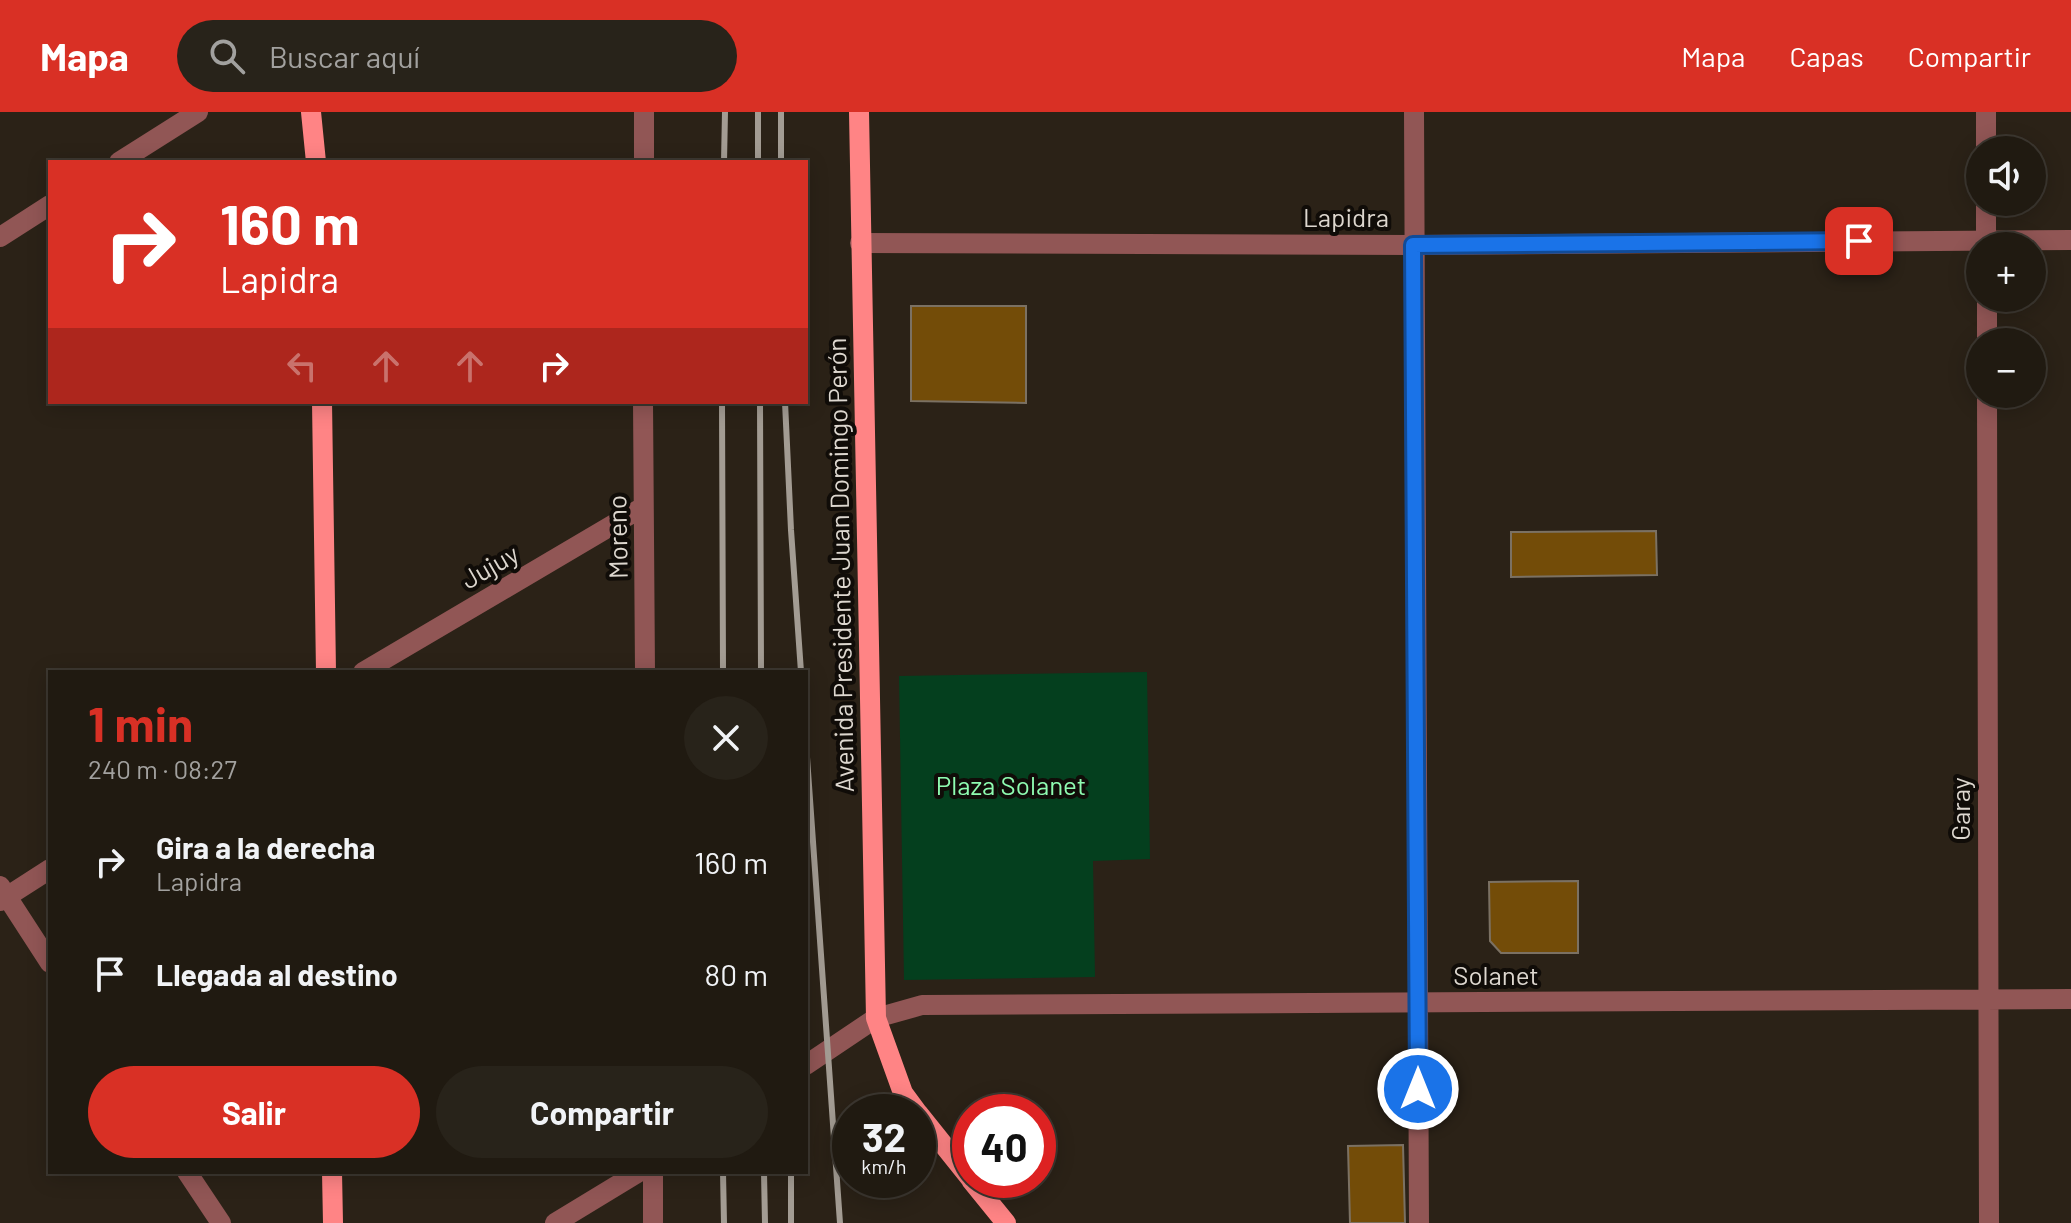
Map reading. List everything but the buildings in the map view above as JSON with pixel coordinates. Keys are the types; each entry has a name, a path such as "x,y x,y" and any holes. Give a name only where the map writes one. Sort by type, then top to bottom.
{"main road":[{"path":"311,112 316,160"},
{"name":"Avenida Presidente Juan Domingo Perón","path":"859,112 876,1018 904,1094"},
{"path":"322,404 326,670"},
{"name":"Avenida Presidente Juan Domingo Perón","path":"936,1135 952,1155"},
{"path":"332,1174 333,1223"},
{"name":"Avenida Presidente Juan Domingo Perón","path":"986,1198 1006,1223"}],"street":[{"path":"122,160 198,112"},
{"path":"644,112 644,160"},
{"path":"1414,112 1419,1223"},
{"path":"1986,112 1986,136"},
{"path":"0,237 48,206"},
{"name":"Lapidra","path":"2046,241 2071,240"},
{"name":"Lapidra","path":"860,243 1966,243"},
{"name":"Moreno","path":"643,404 645,670"},
{"name":"Garay","path":"1987,408 1989,1223"},
{"name":"Jujuy","path":"366,670 643,507"},
{"path":"48,870 2,895 48,960"},
{"name":"Solanet","path":"808,1064 876,1018 922,1005 2071,999"},
{"path":"188,1174 221,1223"},
{"path":"555,1223 636,1174"},
{"path":"653,1174 653,1223"}],"green space":[{"name":"Plaza Solanet","path":"1147,672 1150,859 1093,861 1095,977 904,980 899,676"}],"railway":[{"path":"724,160 725,112"},
{"path":"758,112 758,160"},
{"path":"781,112 781,160"},
{"path":"722,404 723,670"},
{"path":"760,404 761,670"},
{"path":"785,404 801,670"},
{"path":"808,771 840,1223"},
{"path":"723,1174 724,1223"},
{"path":"764,1174 765,1223"},
{"path":"791,1174 791,1223"}],"route":[{"path":"1418,1089 1413,245 1859,241"}]}
